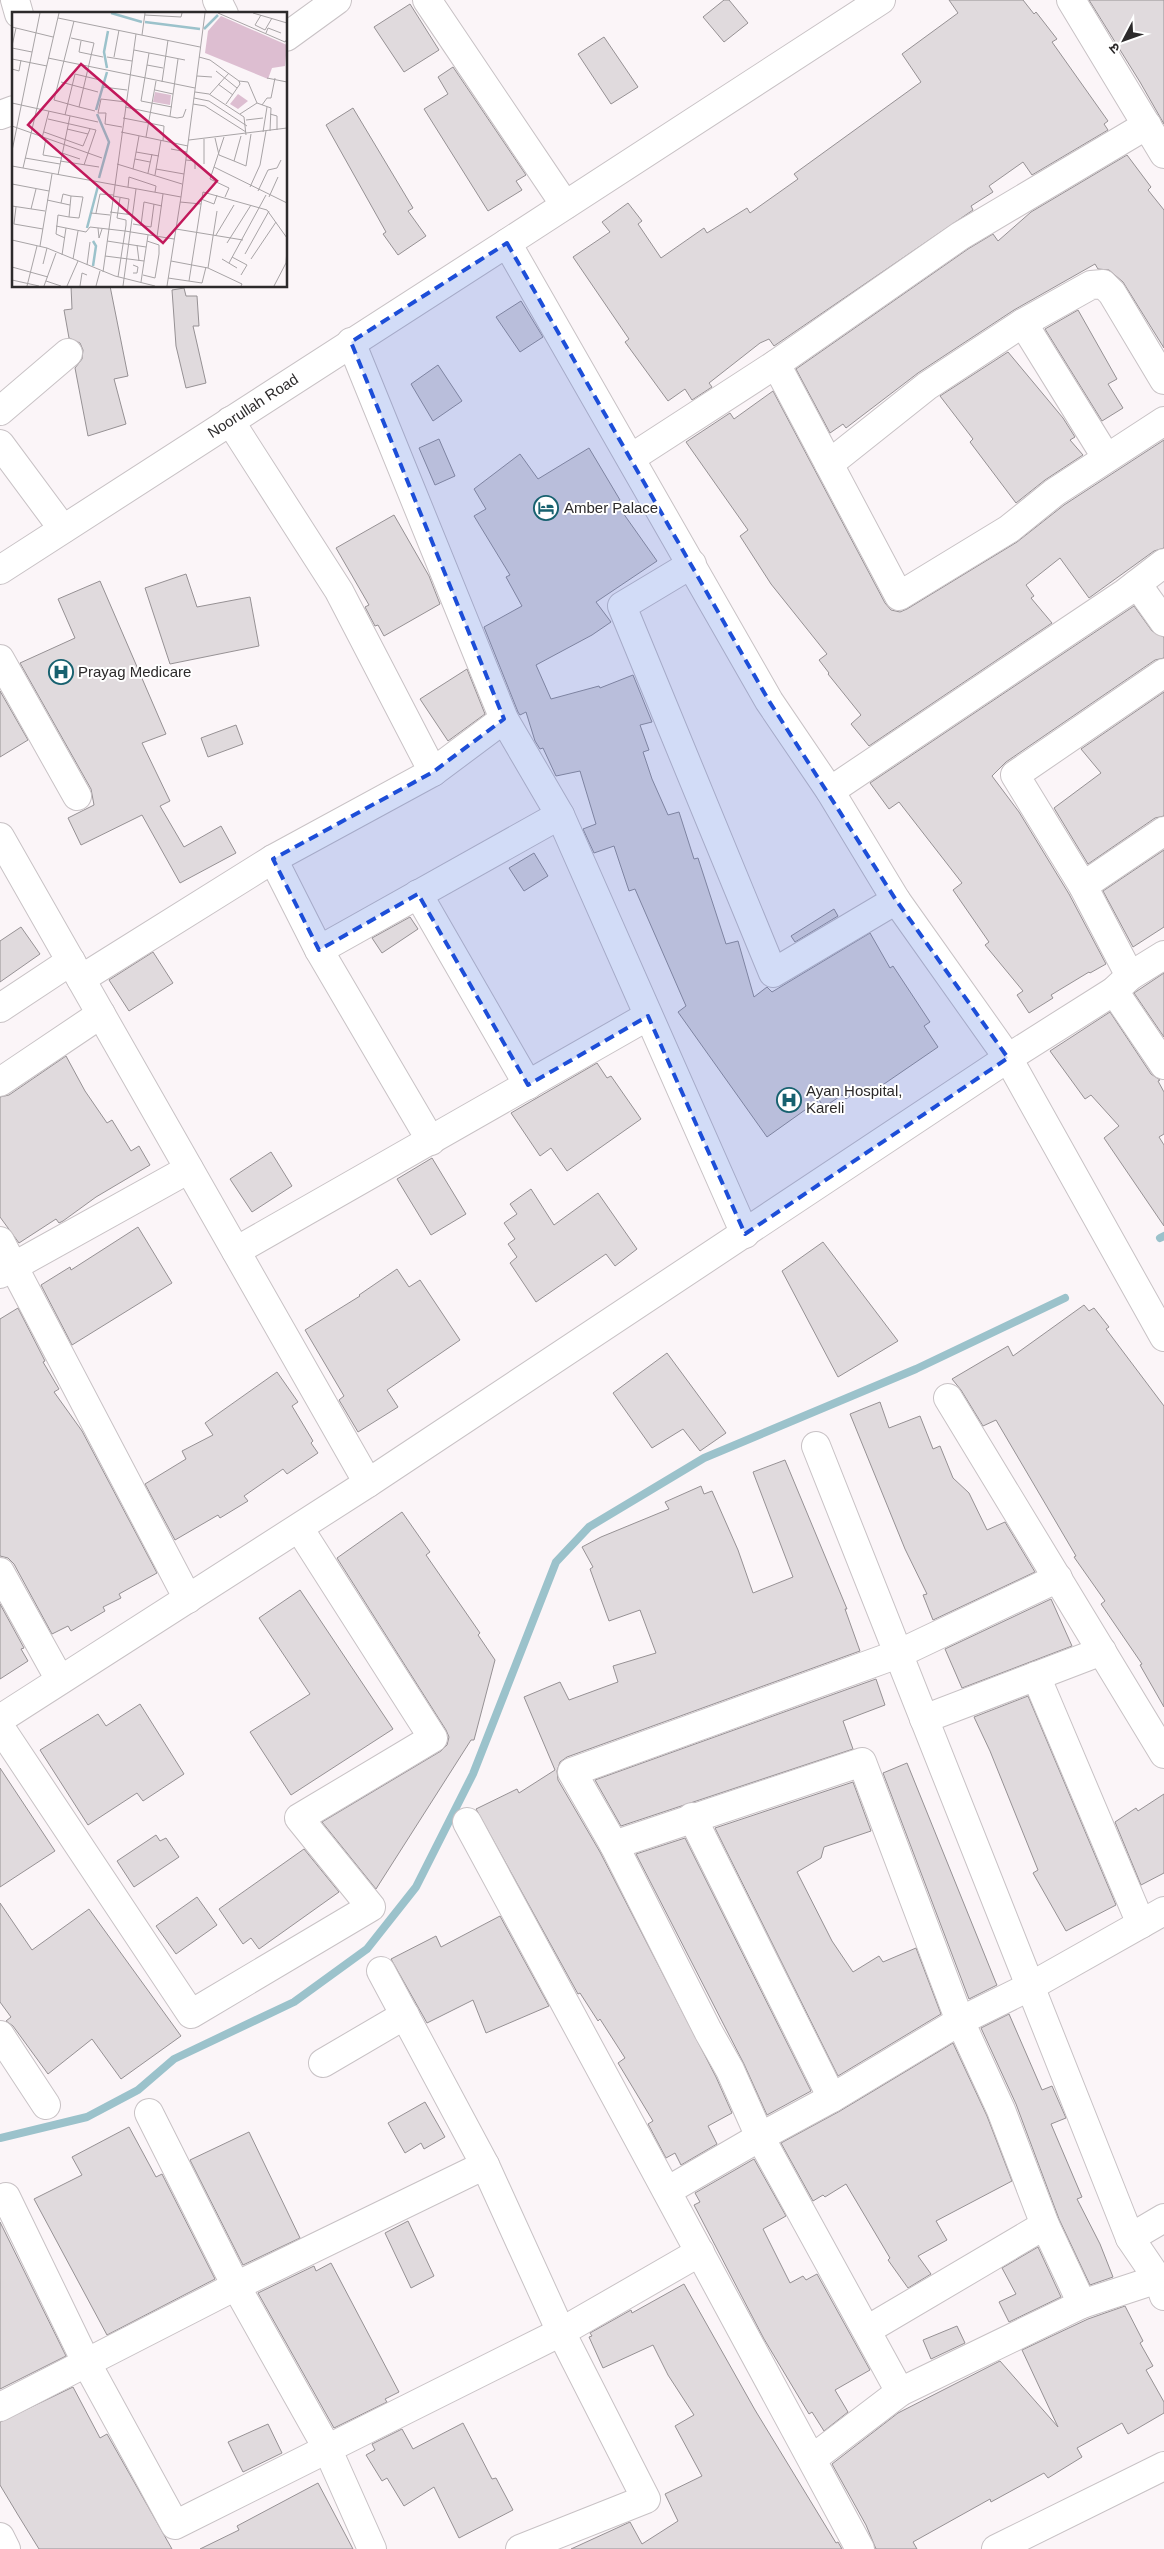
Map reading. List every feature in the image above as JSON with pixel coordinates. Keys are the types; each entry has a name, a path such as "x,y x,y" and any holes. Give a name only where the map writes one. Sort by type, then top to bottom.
{"street":[{"path":"217,0 223,12"},
{"path":"288,36 337,0"},
{"path":"427,0 565,205"},
{"name":"Noorullah Road","path":"0,570 881,0"},
{"path":"1071,0 1164,154"},
{"path":"0,115 12,111"},
{"path":"631,458 776,364 960,236 1147,125"},
{"path":"507,243 769,701 830,791 896,900 1008,1058 1164,1337"},
{"path":"829,464 927,386 1023,324 1091,285 1103,284 1112,293 1164,380"},
{"path":"1023,324 1106,457"},
{"path":"351,342 504,719 560,815 745,1234"},
{"path":"0,411 68,353"},
{"path":"776,364 899,596 1009,529 1055,492 1164,421"},
{"path":"230,421 339,591 432,772"},
{"path":"0,444 63,529"},
{"path":"830,791 1136,584 1164,562"},
{"path":"692,564 622,606 774,974 896,900"},
{"path":"1136,584 1164,622"},
{"path":"0,659 78,796"},
{"path":"1164,673 1015,775 1083,886 1122,983 1164,1065"},
{"path":"0,1008 76,970 432,772 504,719"},
{"path":"319,950 560,815"},
{"path":"1083,886 1164,831"},
{"path":"0,837 368,1483"},
{"path":"273,859 319,950 431,1141"},
{"path":"418,894 528,1085"},
{"path":"0,1719 368,1483 1164,955"},
{"path":"0,1082 101,1014"},
{"path":"236,1251 648,1016"},
{"path":"7,1270 189,1168"},
{"path":"0,1241 7,1270 188,1599"},
{"path":"948,1398 1164,1754"},
{"path":"812,2459 900,2392 1082,2304 1161,2288 1130,2238 816,1446"},
{"path":"0,1727 191,2014 371,1907 299,1818 433,1738 299,1528"},
{"path":"0,1572 60,1680"},
{"path":"900,2392 760,2137 730,2070 708,2031 614,1845 572,1772 898,1654 1058,1578"},
{"path":"924,1718 1102,1651"},
{"path":"667,2191 832,2098 960,2021 1030,1986 1152,1918 1036,1676"},
{"path":"614,1845 692,1817 862,1762 960,2021 1001,2110 1045,2225 1082,2304"},
{"path":"692,1817 832,2098"},
{"path":"467,1822 860,2549"},
{"path":"381,1971 485,2165 561,2332 646,2498 520,2549"},
{"path":"323,2064 404,2015"},
{"path":"0,2035 46,2106"},
{"path":"149,2113 236,2286 326,2448 372,2549"},
{"path":"0,2407 236,2286 485,2165"},
{"path":"6,2197 86,2362 175,2525 561,2332 700,2252"},
{"path":"1130,2238 1164,2218"},
{"path":"867,2330 1045,2225"},
{"path":"996,2549 1164,2466"},
{"path":"0,2537 6,2549"}],"highlighted area":[{"path":"507,243 769,701 896,900 1008,1058 745,1234 648,1016 528,1085 418,894 319,950 273,859 433,772 504,719 351,342"}],"building":[{"path":"724,0 729,0 748,23 724,42 703,17"},
{"path":"949,0 1023,0 1034,14 1036,12 1057,39 1052,42 1108,121 1104,124 1108,130 1032,175 1023,162 989,186 993,192 971,206 973,210 774,346 769,339 760,343 709,383 712,387 692,400 685,389 668,401 625,342 629,339 573,257 610,232 602,222 628,203 642,221 638,224 661,258 704,228 707,233 747,208 750,213 798,179 794,174 921,82 902,54 958,13"},
{"path":"1089,0 1164,0 1164,124 1140,82"},
{"path":"410,4 439,50 404,72 374,27"},
{"path":"604,37 638,87 611,104 578,54"},
{"path":"453,67 526,175 516,181 522,190 488,211 424,109 448,94 438,77"},
{"path":"353,108 413,208 408,211 426,236 398,255 383,234 386,232 326,125"},
{"path":"1127,155 1151,187 1148,190 1164,210 1164,348 1123,282 1109,270 1098,269 1095,264 1014,310 918,373 846,428 843,424 830,433 796,369 968,249 993,234 998,241 1031,212"},
{"path":"71,288 110,288 128,376 114,379 126,424 88,436 75,368 82,359 83,350 80,343 69,338 64,310 72,309"},
{"path":"184,288 186,296 197,296 199,326 193,326 206,383 186,388 176,346 172,290"},
{"path":"521,301 543,337 520,352 496,317"},
{"path":"1078,310 1117,379 1108,384 1123,408 1102,421 1045,329"},
{"path":"1008,352 1063,418 1075,437 1070,440 1083,455 1045,480 1016,503 970,442 973,439 940,396"},
{"path":"438,365 462,401 433,421 411,384"},
{"path":"773,391 885,603 891,610 900,612 907,609 1017,542 1064,505 1164,440 1164,548 1154,551 1089,598 1060,558 1026,585 1034,596 1031,598 1052,623 869,746 851,724 861,715 819,660 827,654 771,584 740,536 748,530 686,442 730,413 734,419"},
{"path":"439,439 455,476 435,485 419,448"},
{"path":"589,448 620,500 616,503 657,561 596,602 611,622 592,635 536,665 551,699 599,686 600,688 633,675 652,722 640,725 649,750 643,752 652,779 668,815 679,812 694,859 698,858 726,944 738,941 754,997 767,987 772,992 870,933 890,968 893,966 930,1022 924,1026 938,1047 868,1095 862,1087 846,1099 842,1095 824,1107 819,1100 767,1137 678,1012 686,1006 635,889 629,891 614,846 594,853 583,829 596,824 580,771 556,776 543,748 540,749 535,741 526,712 520,715 518,712 484,627 522,606 506,577 510,575 474,516 486,509 474,489 520,454 538,479"},
{"path":"394,515 429,576 440,604 384,636 378,625 375,626 365,607 369,605 336,548"},
{"path":"186,574 197,607 250,597 259,646 170,664 145,588"},
{"path":"100,581 166,734 142,743 170,801 160,806 184,847 221,826 236,853 180,883 142,815 81,845 68,818 94,805 91,789 20,663 75,638 58,599"},
{"path":"1134,606 1152,631 1164,637 1164,658 1155,660 1006,762 992,776 1019,812 1069,894 1106,964 1051,995 1053,998 1029,1013 1017,995 1023,991 985,945 989,942 953,890 962,883 899,802 889,809 870,783"},
{"path":"467,669 485,714 448,741 420,699"},
{"path":"0,691 28,740 0,757"},
{"path":"1164,692 1164,816 1155,818 1088,864 1054,808 1101,773 1081,749"},
{"path":"236,725 243,744 208,757 201,738"},
{"path":"1164,850 1164,927 1133,947 1103,891"},
{"path":"534,853 548,876 524,891 509,868"},
{"path":"834,909 838,916 795,942 791,936"},
{"path":"410,917 418,929 382,953 372,938"},
{"path":"21,927 40,954 0,982 0,941"},
{"path":"153,952 173,983 129,1011 109,980"},
{"path":"1164,973 1164,1037 1134,993"},
{"path":"1110,1012 1151,1074 1160,1080 1158,1081 1164,1092 1164,1134 1159,1137 1164,1145 1164,1226 1104,1138 1119,1126 1091,1095 1085,1099 1050,1051"},
{"path":"66,1056 85,1091 107,1123 112,1120 131,1151 139,1146 150,1165 96,1197 63,1221 59,1223 56,1219 19,1243 0,1217 0,1097 9,1095"},
{"path":"597,1063 607,1078 611,1076 641,1119 567,1171 551,1148 540,1156 511,1113"},
{"path":"271,1152 292,1186 252,1212 230,1179"},
{"path":"432,1158 466,1214 431,1235 397,1179"},
{"path":"531,1189 554,1225 598,1193 637,1249 615,1266 606,1254 536,1302 510,1263 517,1257 508,1244 515,1239 504,1223 517,1214 510,1204"},
{"path":"138,1227 172,1283 72,1345 41,1285 70,1267 71,1270"},
{"path":"823,1242 898,1341 838,1377 782,1271"},
{"path":"397,1269 409,1287 420,1280 460,1340 387,1390 398,1407 358,1432 339,1400 344,1396 305,1330 360,1296"},
{"path":"1084,1305 1089,1311 1094,1308 1109,1327 1106,1329 1164,1406 1164,1707 1140,1665 1142,1664 1101,1604 1105,1601 1074,1557 1076,1556 996,1420 983,1426 952,1379 1008,1346 1013,1356"},
{"path":"18,1308 45,1361 43,1362 59,1389 54,1392 82,1431 157,1573 119,1594 121,1598 103,1607 105,1611 71,1631 68,1626 52,1634 14,1564 8,1558 0,1556 0,1319"},
{"path":"667,1353 726,1433 700,1451 683,1429 652,1448 613,1393"},
{"path":"277,1372 298,1402 292,1406 318,1453 287,1474 283,1469 244,1496 248,1501 220,1518 218,1515 175,1540 145,1484 186,1459 182,1451 213,1435 205,1423"},
{"path":"880,1402 889,1428 920,1416 933,1449 940,1446 953,1478 969,1493 987,1530 1005,1522 1035,1572 933,1620 923,1595 927,1594 905,1549 850,1414"},
{"path":"785,1460 847,1609 845,1609 860,1651 567,1757 560,1762 557,1771 558,1780 600,1852 716,2077 732,2113 708,2126 717,2144 681,2165 675,2153 666,2158 648,2124 653,2121 618,2063 625,2058 600,2019 598,2021 580,1993 578,1994 476,1809 517,1789 519,1793 555,1770 524,1697 560,1682 569,1700 618,1682 613,1666 656,1653 640,1610 609,1621 590,1569 593,1567 582,1547 601,1537 669,1509 665,1502 701,1486 704,1494 712,1491 738,1550 753,1593 793,1577 753,1472"},
{"path":"402,1512 430,1552 426,1555 480,1633 478,1635 495,1660 474,1740 471,1740 376,1889 322,1822 441,1751 447,1745 449,1737 337,1558"},
{"path":"300,1590 393,1729 291,1795 250,1732 310,1694 259,1618"},
{"path":"1051,1599 1072,1646 962,1688 945,1649"},
{"path":"0,1604 24,1648 21,1649 28,1661 0,1679"},
{"path":"876,1679 885,1705 843,1721 853,1749 621,1826 595,1780"},
{"path":"1028,1696 1116,1905 1066,1931 1033,1873 1038,1870 990,1751 974,1717"},
{"path":"140,1704 184,1774 143,1801 137,1793 88,1825 40,1750 98,1714 106,1726"},
{"path":"907,1763 997,1985 969,1999 883,1773"},
{"path":"0,1768 55,1851 0,1887"},
{"path":"853,1782 871,1831 824,1847 821,1858 797,1872 832,1941 853,1972 879,1956 883,1962 916,1948 941,2014 838,2076 715,1828"},
{"path":"1164,1794 1164,1873 1141,1885 1115,1822 1136,1808 1138,1811"},
{"path":"156,1835 160,1841 166,1838 179,1857 134,1887 117,1861"},
{"path":"685,1838 811,2091 767,2115 744,2064 636,1854"},
{"path":"304,1849 339,1892 259,1949 251,1938 243,1944 219,1909"},
{"path":"197,1897 217,1925 176,1954 156,1926"},
{"path":"0,1903 32,1950 89,1909 181,2036 121,2079 92,2039 48,2074 13,2026 6,2021 11,2017 0,2002"},
{"path":"500,1916 549,2006 486,2033 473,2000 427,2023 391,1959 436,1936 441,1947"},
{"path":"1009,2014 1042,2090 1052,2086 1066,2118 1051,2124 1082,2197 1077,2199 1100,2244 1113,2277 1090,2285 1059,2219 1016,2104 981,2028"},
{"path":"953,2043 987,2116 1012,2181 936,2221 947,2240 918,2256 931,2274 908,2288 888,2260 890,2258 846,2184 825,2197 823,2195 813,2201 781,2143 840,2111"},
{"path":"425,2102 445,2137 424,2149 421,2143 405,2153 388,2123"},
{"path":"129,2127 156,2177 162,2174 215,2279 107,2335 34,2199 82,2175 72,2157"},
{"path":"249,2132 300,2238 243,2265 190,2160"},
{"path":"754,2159 786,2216 763,2229 790,2283 803,2276 806,2280 817,2274 870,2370 835,2390 848,2412 824,2431 812,2412 809,2414 764,2339 694,2205 700,2202 695,2193"},
{"path":"408,2221 434,2276 411,2288 385,2233"},
{"path":"0,2222 66,2356 0,2389"},
{"path":"1038,2247 1061,2297 1009,2322 999,2302 1016,2294 1002,2268"},
{"path":"331,2263 399,2392 385,2399 387,2402 334,2428 258,2293 314,2266 316,2271"},
{"path":"684,2284 755,2410 836,2543 838,2542 842,2549 571,2549 630,2522 642,2544 678,2521 665,2494 702,2476 675,2426 694,2415 668,2375 653,2345 603,2368 589,2337 592,2336 590,2333 631,2310 632,2313"},
{"path":"1125,2306 1143,2341 1140,2343 1153,2366 1146,2370 1164,2402 1164,2413 1128,2434 1122,2423 1077,2448 1082,2457 1048,2478 1044,2473 991,2502 990,2499 913,2542 917,2549 876,2549 866,2525 832,2464 898,2413 1000,2361 1058,2427 1022,2350 1088,2319"},
{"path":"957,2326 965,2343 931,2359 923,2340"},
{"path":"73,2387 100,2438 107,2434 172,2549 39,2549 18,2515 0,2485 0,2422"},
{"path":"463,2423 492,2479 496,2478 513,2510 459,2538 434,2487 404,2506 387,2478 382,2481 366,2455 375,2450 372,2444 402,2429 413,2449"},
{"path":"268,2424 282,2453 243,2472 228,2442"},
{"path":"318,2483 353,2549 200,2549 239,2530 237,2526"}],"waterway":[{"path":"1160,1238 1164,1236"},
{"path":"0,2138 87,2117 138,2090 174,2059 294,2002 367,1949 416,1887 473,1774 556,1562 589,1527 704,1458 916,1369 1065,1298"}],"place":[{"name":"Amber Palace","path":"546,508"},
{"name":"Prayag Medicare","path":"61,672"},
{"name":"Ayan Hospital, Kareli","path":"789,1100"}]}
